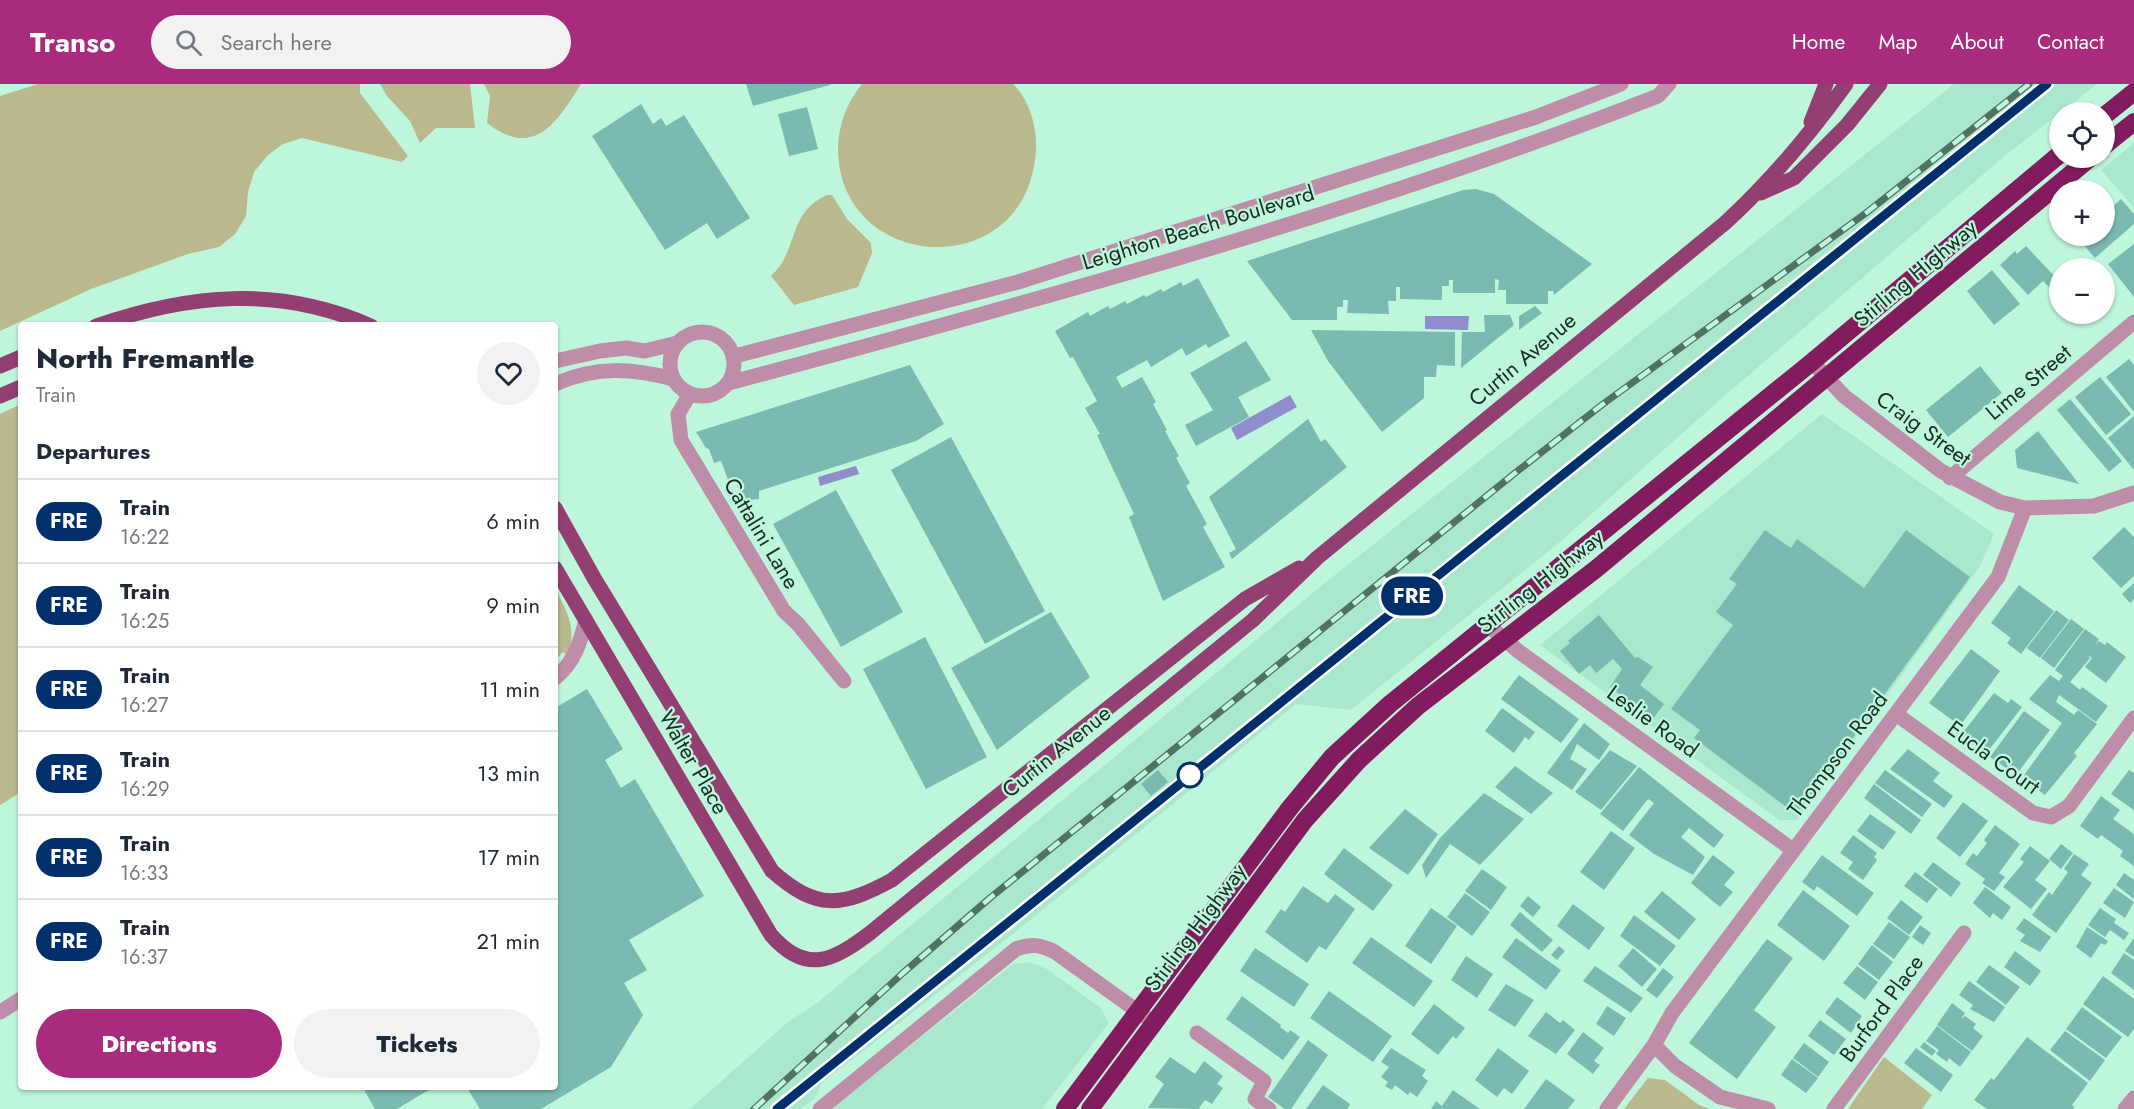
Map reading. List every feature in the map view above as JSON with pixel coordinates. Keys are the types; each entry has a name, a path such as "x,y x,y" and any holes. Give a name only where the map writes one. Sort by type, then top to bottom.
{"highway":[{"path":"2115,107 2134,92"},
{"path":"2115,137 2134,122"},
{"name":"Stirling Highway","path":"1065,1109 1289,810 1332,757 1390,704 1812,362 2049,163"},
{"name":"Stirling Highway","path":"1090,1109 1287,844 1336,784 1414,709 1596,569 2078,168"}],"main road":[{"path":"1804,139 1826,84"},
{"name":"Curtin Avenue","path":"812,961 827,959 848,950 870,933 1253,620 1317,558 1755,195 1804,139 1846,84"},
{"name":"Curtin Avenue","path":"1755,195 1794,178 1847,124 1880,84"},
{"path":"107,322 144,309 185,301 221,298 276,300 309,305 359,322"},
{"path":"0,366 18,358"},
{"path":"0,396 18,388"},
{"name":"Walter Place","path":"558,513 594,578 772,871 793,890 814,898"},
{"name":"Curtin Avenue","path":"814,898 849,900 861,897 892,880 1245,599 1317,558"},
{"name":"Walter Place","path":"558,573 771,935 795,956 812,961"}],"street":[{"name":"Leighton Beach Boulevard","path":"735,356 1018,282 1525,121 1621,84"},
{"name":"Leighton Beach Boulevard","path":"729,383 1208,251 1545,140 1658,96 1669,84"},
{"name":"Lime Street","path":"1950,478 2134,321"},
{"path":"558,360 626,348 645,351 677,343 691,333 708,332 718,335 735,356 734,371 729,383 712,395 690,394 673,379 624,369 582,374 558,383"},
{"path":"673,379 670,366 671,355 677,343"},
{"name":"Craig Street","path":"1812,362 1825,378 1864,413 1950,478 2000,502 2025,508"},
{"name":"Cattalini Lane","path":"690,394 678,414 681,440 784,611 798,624 844,681"},
{"path":"2025,508 2094,506 2134,493"},
{"name":"Thompson Road","path":"1606,1109 1654,1045 1672,1013 1998,577 2025,508"},
{"path":"558,676 566,669 576,652 586,620"},
{"name":"Leslie Road","path":"1488,625 1504,640 1793,850"},
{"name":"Eucla Court","path":"1896,714 2033,813 2051,818 2069,806 2134,718"},
{"name":"Burford Place","path":"1834,1109 1964,933"},
{"path":"820,1109 1016,949 1025,946 1044,947 1055,952 1154,1023"},
{"path":"0,1012 18,1001"},
{"path":"1197,1032 1264,1082 1256,1099 1269,1109"},
{"path":"1654,1045 1675,1066 1720,1097 1768,1109"},
{"path":"2126,1109 2134,1098"}],"shaded area":[{"path":"38,84 360,84 360,93 408,156 402,162 302,138 283,144 268,155 254,172 248,192 246,216 235,234 219,247 188,254 91,289 0,331 0,96"},
{"path":"380,84 470,84 475,128 436,128 420,143 410,121 387,96"},
{"path":"484,84 581,84 553,123 531,137 518,138 487,123 490,96"},
{"path":"862,84 1013,84 1020,91 1033,119 1036,140 1035,160 1022,200 998,228 966,243 931,247 897,239 867,220 846,190 838,150 844,115"},
{"path":"1954,84 2097,84 2074,102 2049,102 2049,121 2007,154 1721,399 1560,542 1351,710 1296,704 1018,930 822,1083 815,1098 801,1109 690,1109 788,1022 817,1003 1326,582"},
{"path":"2134,143 2134,208 2115,186 2115,180 2110,180 2101,170 2115,168 2115,159"},
{"path":"827,195 832,195 847,219 871,243 872,253 858,287 794,305 771,276 786,255 805,212"},
{"path":"1425,316 1469,316 1468,330 1425,329"},
{"path":"1290,395 1297,407 1237,440 1231,428"},
{"path":"18,405 18,794 0,805 0,414"},
{"path":"1822,414 1994,534 1980,566 1797,820 1779,820 1540,645"},
{"path":"856,466 859,474 820,486 818,477"},
{"path":"558,595 567,613 571,629 567,655 563,652 558,657"},
{"path":"1030,962 1047,969 1101,1008 1109,1023 1042,1109 831,1109 1013,964"},
{"path":"1884,1057 1932,1095 1922,1109 1848,1109"},
{"path":"1648,1078 1665,1080 1699,1105 1710,1109 1624,1109"}],"building":[{"path":"746,84 830,84 830,85 753,106"},
{"path":"641,104 653,124 661,118 666,126 684,115 750,218 717,239 707,223 665,250 592,136"},
{"path":"807,107 818,149 789,156 778,114"},
{"path":"1476,189 1494,194 1592,264 1554,295 1553,291 1548,291 1548,304 1506,304 1506,290 1498,290 1499,280 1495,279 1495,293 1453,293 1453,280 1449,280 1449,286 1442,286 1442,300 1400,299 1400,287 1396,287 1396,301 1388,301 1389,314 1347,313 1348,300 1343,300 1343,307 1337,307 1337,320 1292,320 1247,261 1463,190"},
{"path":"2121,199 2134,214 2134,224 2115,241 2115,205"},
{"path":"2134,244 2134,297 2115,273 2115,259"},
{"path":"2026,246 2049,270 2049,287 2043,281 2028,295 2000,265 2015,251 2017,254"},
{"path":"2085,246 2109,246 2095,258"},
{"path":"1992,270 2020,304 1994,325 1967,291"},
{"path":"1198,278 1230,336 1208,348 1206,344 1186,356 1182,348 1151,367 1147,360 1116,377 1122,388 1142,377 1156,402 1153,404 1167,430 1165,431 1179,456 1176,458 1190,483 1186,486 1207,524 1203,527 1225,567 1163,601 1129,517 1134,514 1097,435 1100,434 1085,408 1097,401 1073,357 1070,358 1055,331 1088,312 1090,316 1108,306 1110,309 1125,301 1127,304 1144,295 1146,297 1161,289 1163,292 1181,282 1183,286"},
{"path":"1535,306 1542,313 1519,330 1519,316"},
{"path":"1484,315 1510,315 1514,325 1461,368 1462,332 1485,332"},
{"path":"1311,330 1455,332 1455,366 1437,365 1436,377 1424,377 1424,398 1382,432 1328,361"},
{"path":"1246,341 1271,380 1238,397 1249,417 1196,446 1185,425 1213,410 1190,373"},
{"path":"2129,359 2134,365 2134,412 2106,377"},
{"path":"910,365 944,424 916,441 759,491 759,499 742,501 736,482 730,485 721,461 714,463 709,449 696,432"},
{"path":"1980,366 2002,393 1948,437 1926,410"},
{"path":"2100,377 2131,414 2106,435 2075,397"},
{"path":"2070,399 2122,461 2109,472 2057,410"},
{"path":"2134,416 2134,470 2108,438"},
{"path":"1308,419 1321,442 1325,439 1347,467 1232,559 1229,553 1236,549 1209,497"},
{"path":"2038,431 2079,484 2017,468 2015,450"},
{"path":"951,437 1045,611 985,644 891,470"},
{"path":"836,490 903,612 841,647 773,524"},
{"path":"2124,527 2134,537 2134,576 2121,588 2092,558"},
{"path":"1765,530 1791,548 1797,539 1864,588 1906,530 1970,577 1801,809 1793,812 1694,738 1700,730 1671,709 1733,625 1716,612 1737,584 1729,579"},
{"path":"2134,583 2134,599 2130,603 2122,594"},
{"path":"2019,585 2054,611 2021,654 2007,643 2011,638 1991,623"},
{"path":"2056,610 2069,620 2040,658 2027,648"},
{"path":"1051,612 1090,677 997,750 951,668"},
{"path":"1599,615 1635,658 1638,657 1653,667 1640,685 1664,704 1653,719 1610,687 1622,669 1613,659 1596,673 1590,665 1579,674 1560,651 1570,643 1568,641"},
{"path":"2071,619 2084,629 2054,668 2041,658"},
{"path":"2085,629 2099,639 2095,646 2099,641 2105,645 2107,642 2126,657 2106,683 2085,667 2092,658 2088,655 2090,658 2070,682 2080,690 2082,687 2108,706 2096,722 2059,695 2056,702 2074,715 2078,710 2097,724 2074,753 2077,756 2045,795 2022,778 2062,723 2029,699 2050,675 2059,681 2063,676 2055,670"},
{"path":"925,637 987,757 926,789 863,669"},
{"path":"1971,649 2000,671 1960,726 1929,703"},
{"path":"1519,675 1579,719 1561,743 1501,699"},
{"path":"587,689 623,749 605,760 621,788 635,779 704,896 629,940 647,970 624,983 643,1015 611,1067 541,1109 480,1109 468,1090 558,1090 558,706"},
{"path":"1994,693 2008,703 2011,699 2022,707 1986,754 1961,735"},
{"path":"1502,708 1535,732 1529,740 1525,737 1514,753 1485,731"},
{"path":"2024,711 2050,730 2016,775 1990,757"},
{"path":"1584,723 1610,744 1599,760 1577,744 1570,759 1587,769 1572,790 1547,773"},
{"path":"1908,749 1940,773 1933,781 1953,796 1944,808 1890,769"},
{"path":"1610,750 1637,766 1601,810 1575,792"},
{"path":"1515,766 1553,793 1531,814 1495,787"},
{"path":"1639,767 1724,835 1714,848 1689,828 1681,837 1705,857 1693,875 1654,854 1629,835 1654,803 1648,799 1623,831 1600,814"},
{"path":"1158,770 1168,782 1151,796 1141,784"},
{"path":"1885,770 1932,804 1922,817 1875,783"},
{"path":"2129,770 2134,773 2134,810 2111,794"},
{"path":"1874,784 1921,820 1911,834 1864,798"},
{"path":"1484,793 1524,819 1480,865 1450,844 1426,878 1422,865 1440,838"},
{"path":"2101,796 2120,810 2113,819 2134,834 2134,866 2120,856 2123,851 2101,835 2098,839 2080,826"},
{"path":"1963,802 1988,821 1960,857 1936,838"},
{"path":"1405,809 1438,834 1408,875 1369,848"},
{"path":"1870,814 1896,832 1883,850 1857,831"},
{"path":"1995,825 2020,844 1999,873 2005,877 1994,891 1982,883 1985,879 1965,864 1973,853 1977,856 1987,843 1984,840"},
{"path":"1611,831 1635,848 1604,890 1580,872"},
{"path":"1853,835 1877,853 1874,857 1877,860 1863,880 1848,869 1853,862 1840,853"},
{"path":"2061,844 2073,853 2061,869 2049,859"},
{"path":"2030,846 2050,861 2035,880 2047,889 2031,909 2003,887 2024,862 2020,859"},
{"path":"1344,848 1393,885 1373,911 1324,874"},
{"path":"2074,854 2089,864 2081,875 2092,883 2056,933 2032,915 2049,892 2052,895 2068,872 2064,869"},
{"path":"1713,855 1735,872 1724,885 1733,892 1720,907 1691,883"},
{"path":"1822,855 1874,893 1857,916 1817,886 1814,891 1802,882"},
{"path":"1933,862 1961,883 1951,897 1923,875"},
{"path":"1482,869 1507,887 1491,910 1465,891"},
{"path":"1915,872 1938,889 1927,903 1904,886"},
{"path":"2124,873 2134,880 2134,899 2116,885"},
{"path":"1303,886 1328,903 1335,894 1355,909 1326,950 1319,946 1307,963 1265,932 1281,909 1285,912"},
{"path":"1985,887 2011,907 2002,920 1993,913 1990,918 1973,903"},
{"path":"2114,888 2134,902 2125,918 2103,903"},
{"path":"1803,890 1850,926 1824,961 1777,925"},
{"path":"1662,891 1696,919 1679,940 1644,912"},
{"path":"1465,893 1490,912 1472,936 1447,917"},
{"path":"1528,896 1541,907 1533,917 1520,906"},
{"path":"1901,900 1923,917 1909,935 1887,918"},
{"path":"1573,904 1605,928 1589,950 1557,926"},
{"path":"1431,908 1457,926 1431,964 1405,946"},
{"path":"2100,908 2116,919 2114,923 2129,933 2124,940 2110,930 2105,937 2088,925"},
{"path":"1520,912 1553,940 1542,952 1510,925"},
{"path":"1634,915 1676,946 1660,966 1620,936"},
{"path":"2024,918 2051,937 2040,952 2020,941 2025,935 2016,929"},
{"path":"1889,922 1910,937 1894,959 1873,944"},
{"path":"1920,925 1931,933 1923,945 1912,937"},
{"path":"2087,927 2108,941 2105,945 2101,943 2091,958 2076,947"},
{"path":"1371,937 1433,981 1414,1007 1352,963"},
{"path":"1516,938 1561,970 1546,990 1502,957"},
{"path":"2134,938 2134,957 2125,951"},
{"path":"1767,939 1793,958 1754,1010 1776,1027 1737,1079 1689,1043"},
{"path":"1872,945 1893,962 1879,980 1858,964"},
{"path":"1559,946 1565,951 1557,960 1551,955"},
{"path":"1255,948 1309,984 1294,1007 1240,971"},
{"path":"1633,948 1657,969 1642,987 1618,966"},
{"path":"2015,951 2041,971 2030,986 2004,967"},
{"path":"2124,953 2134,960 2134,990 2111,973"},
{"path":"1466,956 1493,974 1477,998 1451,980"},
{"path":"1989,965 2020,987 2006,1005 1976,982"},
{"path":"1595,966 1643,998 1631,1013 1583,981"},
{"path":"1857,966 1878,982 1865,1000 1843,983"},
{"path":"1663,968 1674,977 1657,998 1646,990"},
{"path":"2103,976 2134,999 2134,1029 2128,1037 2083,1004"},
{"path":"1969,981 2005,1007 1994,1022 1970,1009 1973,1005 1959,995"},
{"path":"1506,984 1534,1000 1515,1027 1488,1010"},
{"path":"1329,991 1392,1036 1373,1062 1310,1018"},
{"path":"1242,996 1281,1025 1280,1027 1288,1033 1290,1030 1300,1037 1283,1060 1226,1019"},
{"path":"1837,997 1862,1016 1851,1033 1825,1013"},
{"path":"1952,1003 1965,1013 1961,1019 1965,1016 1976,1024 1973,1028 1983,1036 1972,1051 1937,1025"},
{"path":"1434,1004 1465,1028 1456,1039 1453,1036 1438,1055 1411,1034"},
{"path":"1607,1006 1626,1018 1614,1036 1596,1024"},
{"path":"2082,1007 2122,1037 2106,1058 2066,1029"},
{"path":"1546,1012 1560,1023 1563,1020 1575,1030 1556,1054 1528,1036"},
{"path":"1820,1020 1846,1039 1834,1055 1808,1036"},
{"path":"1937,1026 1971,1052 1960,1067 1949,1058 1947,1062 1936,1054 1939,1050 1926,1041"},
{"path":"2065,1031 2105,1060 2090,1081 2050,1050"},
{"path":"1583,1032 1604,1048 1594,1061 1600,1065 1593,1074 1567,1054"},
{"path":"2027,1037 2088,1083 2072,1105 2073,1109 1987,1109 1974,1100 1991,1078 1994,1080"},
{"path":"1308,1040 1328,1055 1291,1109 1285,1109 1268,1097"},
{"path":"1924,1042 1936,1051 1932,1056 1920,1047"},
{"path":"1804,1043 1829,1062 1818,1077 1793,1058"},
{"path":"1391,1048 1426,1070 1422,1076 1428,1081 1417,1097 1410,1092 1408,1095 1395,1085 1392,1090 1385,1086 1388,1082 1381,1077 1389,1067 1381,1062"},
{"path":"1498,1048 1529,1071 1512,1094 1504,1088 1497,1097 1475,1080"},
{"path":"1916,1048 1953,1075 1941,1092 1904,1063"},
{"path":"1170,1057 1195,1074 1204,1061 1223,1076 1217,1084 1223,1088 1212,1104 1205,1100 1199,1108 1201,1109 1148,1108 1164,1084 1155,1077"},
{"path":"1792,1059 1818,1078 1806,1093 1781,1075"},
{"path":"1546,1079 1575,1100 1568,1109 1524,1109"},
{"path":"1323,1085 1350,1104 1347,1109 1306,1109"},
{"path":"364,1090 429,1090 397,1109 375,1109"},
{"path":"1453,1090 1480,1109 1431,1109 1436,1101 1442,1106"}],"railway":[{"path":"754,1109 904,972 990,898 1515,473 1603,404 1866,213 2029,84"},
{"path":"777,1109 2047,84"}],"train":[{"name":"FRE","path":"777,1109 2047,84"}]}
